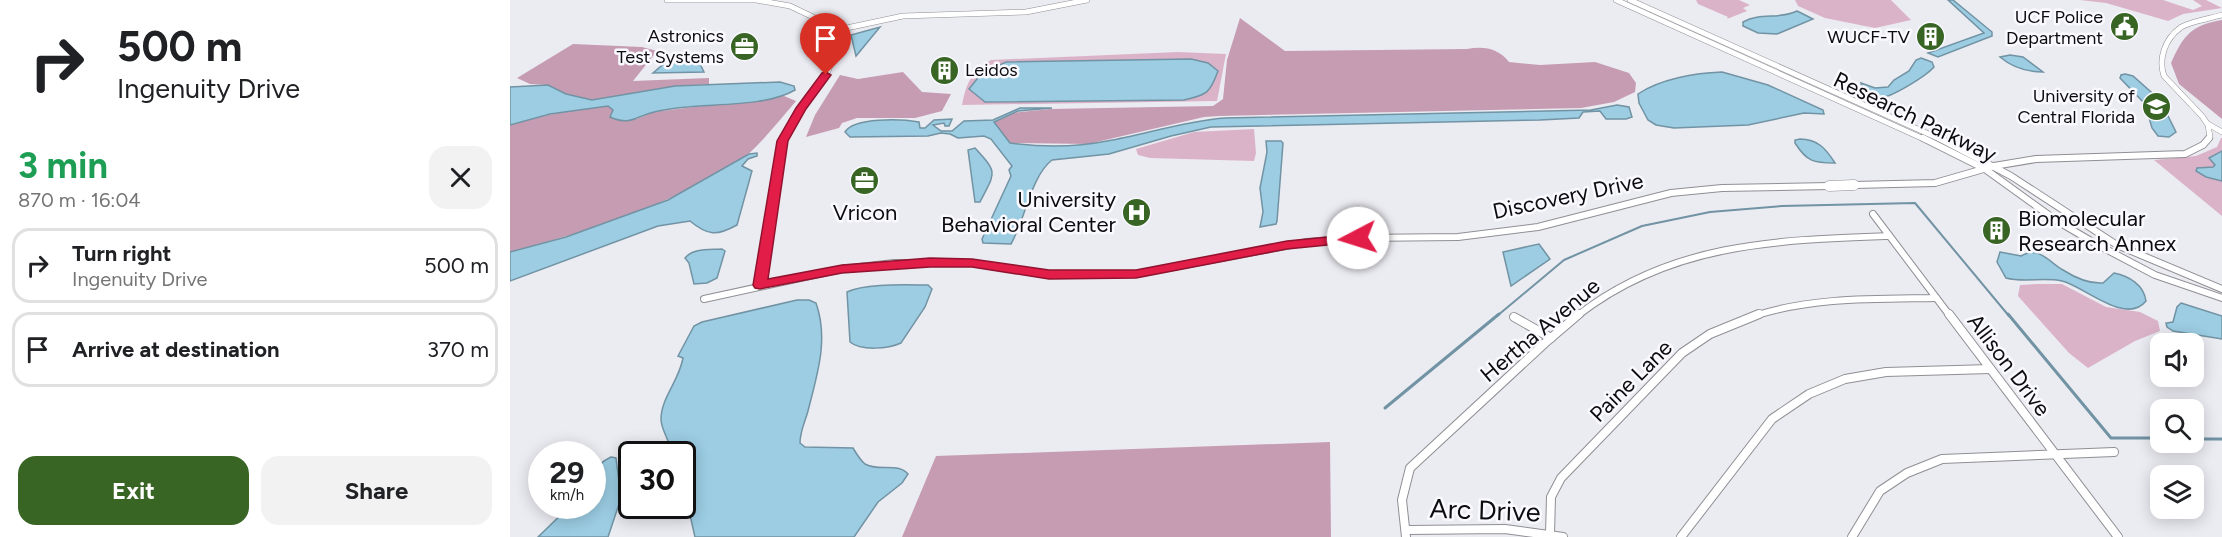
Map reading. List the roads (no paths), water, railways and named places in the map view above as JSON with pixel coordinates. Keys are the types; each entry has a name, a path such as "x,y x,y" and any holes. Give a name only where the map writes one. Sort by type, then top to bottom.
{"street":[{"path":"667,0 746,0 777,3 802,10 818,24 829,41 833,54 831,64 795,118 783,141 760,285"},
{"path":"818,24 831,27 849,26 918,15 1026,12 1087,0"},
{"name":"Research Parkway","path":"1616,0 1938,145 1985,169 2057,221 2098,245 2155,275 2222,298"},
{"name":"Research Parkway","path":"1630,0 1956,146 1994,166 2117,245 2222,289"},
{"path":"2222,15 2180,27 2161,55 2160,61 2162,75 2198,110 2208,124 2222,132"},
{"path":"823,33 849,26"},
{"path":"829,41 834,33 849,26"},
{"name":"Discovery Drive","path":"704,299 842,269 930,262 972,263 1049,275 1136,274 1307,242 1358,238 1458,237 1538,227 1671,193 1722,188 1935,183 1994,166 2036,159 2185,154 2203,145 2210,137 2208,124"},
{"name":"Allison Drive","path":"1873,214 2118,537"},
{"name":"Hertha Avenue","path":"1406,534 1402,500 1410,468 1551,338 1593,303 1626,283 1688,257 1773,241 1889,236"},
{"name":"Paine Lane","path":"1550,534 1551,497 1561,478 1682,353 1721,329 1764,312 1804,304 1838,300 1936,298"},
{"path":"1514,317 1551,338"},
{"path":"1681,537 1772,419 1809,394 1845,379 1886,372 1990,369"},
{"path":"1852,537 1881,491 1907,473 1942,459 2114,452"},
{"name":"Arc Drive","path":"1406,534 1483,529 1563,537"}],"water":[{"path":"1948,0 1953,0 1992,32 1992,36 1938,57 1928,53 1984,33"},
{"path":"1797,11 1813,19 1777,34 1758,33 1743,26 1743,22 1750,19"},
{"path":"880,27 856,56 851,35"},
{"path":"674,55 698,60 704,72 653,73"},
{"path":"2010,55 2023,57 2043,72 2020,69 2000,57"},
{"path":"1921,58 1932,62 1934,67 1908,86 1879,98 1863,91 1861,83 1875,88 1888,87 1894,80 1909,71 1916,60"},
{"path":"1191,59 1208,63 1218,71 1207,92 1184,100 985,102 969,89 981,74 1006,62"},
{"path":"1722,72 1768,85 1823,110 1824,114 1804,113 1748,125 1674,128 1656,125 1648,120 1639,103 1638,94 1657,84 1689,75"},
{"path":"2125,74 2133,76 2160,100 2176,132 2169,137 2158,136 2152,128 2145,104 2120,78"},
{"path":"780,82 794,86 795,90 764,100 670,109 628,121 610,117 613,110 608,106 550,114 510,125 510,87 548,85 566,94 592,100 675,86"},
{"path":"1617,105 1629,107 1632,117 1606,119 1600,111 1583,112 1579,118 1540,120 1211,127 1109,154 1052,160 1033,187 1011,244 983,243 982,239 1011,176 1009,170 1012,166 991,139 984,136 958,138 941,133 928,136 850,137 845,132 850,127 868,121 911,121 919,122 920,128 925,128 934,120 952,119 949,126 945,126 944,123 933,125 941,131 952,131 964,121 993,120 1020,108 1052,108 1018,111 994,122 1010,143 1046,146 1095,143 1225,118 1591,110"},
{"path":"1795,140 1817,143 1835,163 1816,162 1807,158 1795,143"},
{"path":"1266,141 1283,143 1277,221 1276,224 1260,227 1263,212 1260,188 1267,152"},
{"path":"975,148 988,163 992,174 980,202 975,202 968,150"},
{"path":"2222,151 2222,181 2206,177 2196,171 2197,168 2213,167 2215,165 2209,158"},
{"path":"757,153 757,156 748,159 742,166 752,171 737,225 718,233 702,230 690,221 658,226 510,281 510,252 566,237 668,200 749,154"},
{"path":"1539,244 1550,259 1511,286 1503,252"},
{"path":"722,249 725,251 717,278 707,283 694,284 689,263 685,258 697,251"},
{"path":"2000,252 2021,256 2027,253 2039,254 2072,275 2092,282 2103,283 2114,273 2120,274 2139,286 2146,301 2138,308 2128,309 2116,307 2062,281 2006,278 1997,262"},
{"path":"928,285 932,289 925,307 901,343 875,348 861,347 850,342 847,292 875,286"},
{"path":"797,300 809,300 816,303 822,330 822,344 818,371 800,443 805,447 853,448 865,464 904,470 908,474 902,483 878,502 854,537 695,537 691,519 696,519 696,441 668,441 661,419 664,404 681,366 683,358 678,356 694,326 702,322"},
{"path":"2181,303 2222,316 2222,339 2204,336 2204,333 2173,331 2167,327 2166,323 2173,322 2177,307"},
{"path":"611,457 616,458 618,474 618,507 608,537 538,537 557,519 606,519 606,460"}],"waterway":[{"path":"1497,316 1564,260 1642,226 1710,212 1782,206 1915,203 2009,316"},
{"path":"1385,408 1499,314"},
{"path":"2008,314 2111,438 2150,438"},
{"path":"2204,439 2222,439"}],"place":[{"name":"UCF Police Department","path":"2124,27"},
{"name":"WUCF-TV","path":"1931,37"},
{"name":"Astronics Test Systems","path":"745,46"},
{"name":"Leidos","path":"944,70"},
{"name":"University of Central Florida","path":"2156,106"},
{"name":"Vricon","path":"865,180"},
{"name":"University Behavioral Center","path":"1137,212"},
{"name":"Biomolecular Research Annex","path":"1997,231"}]}
